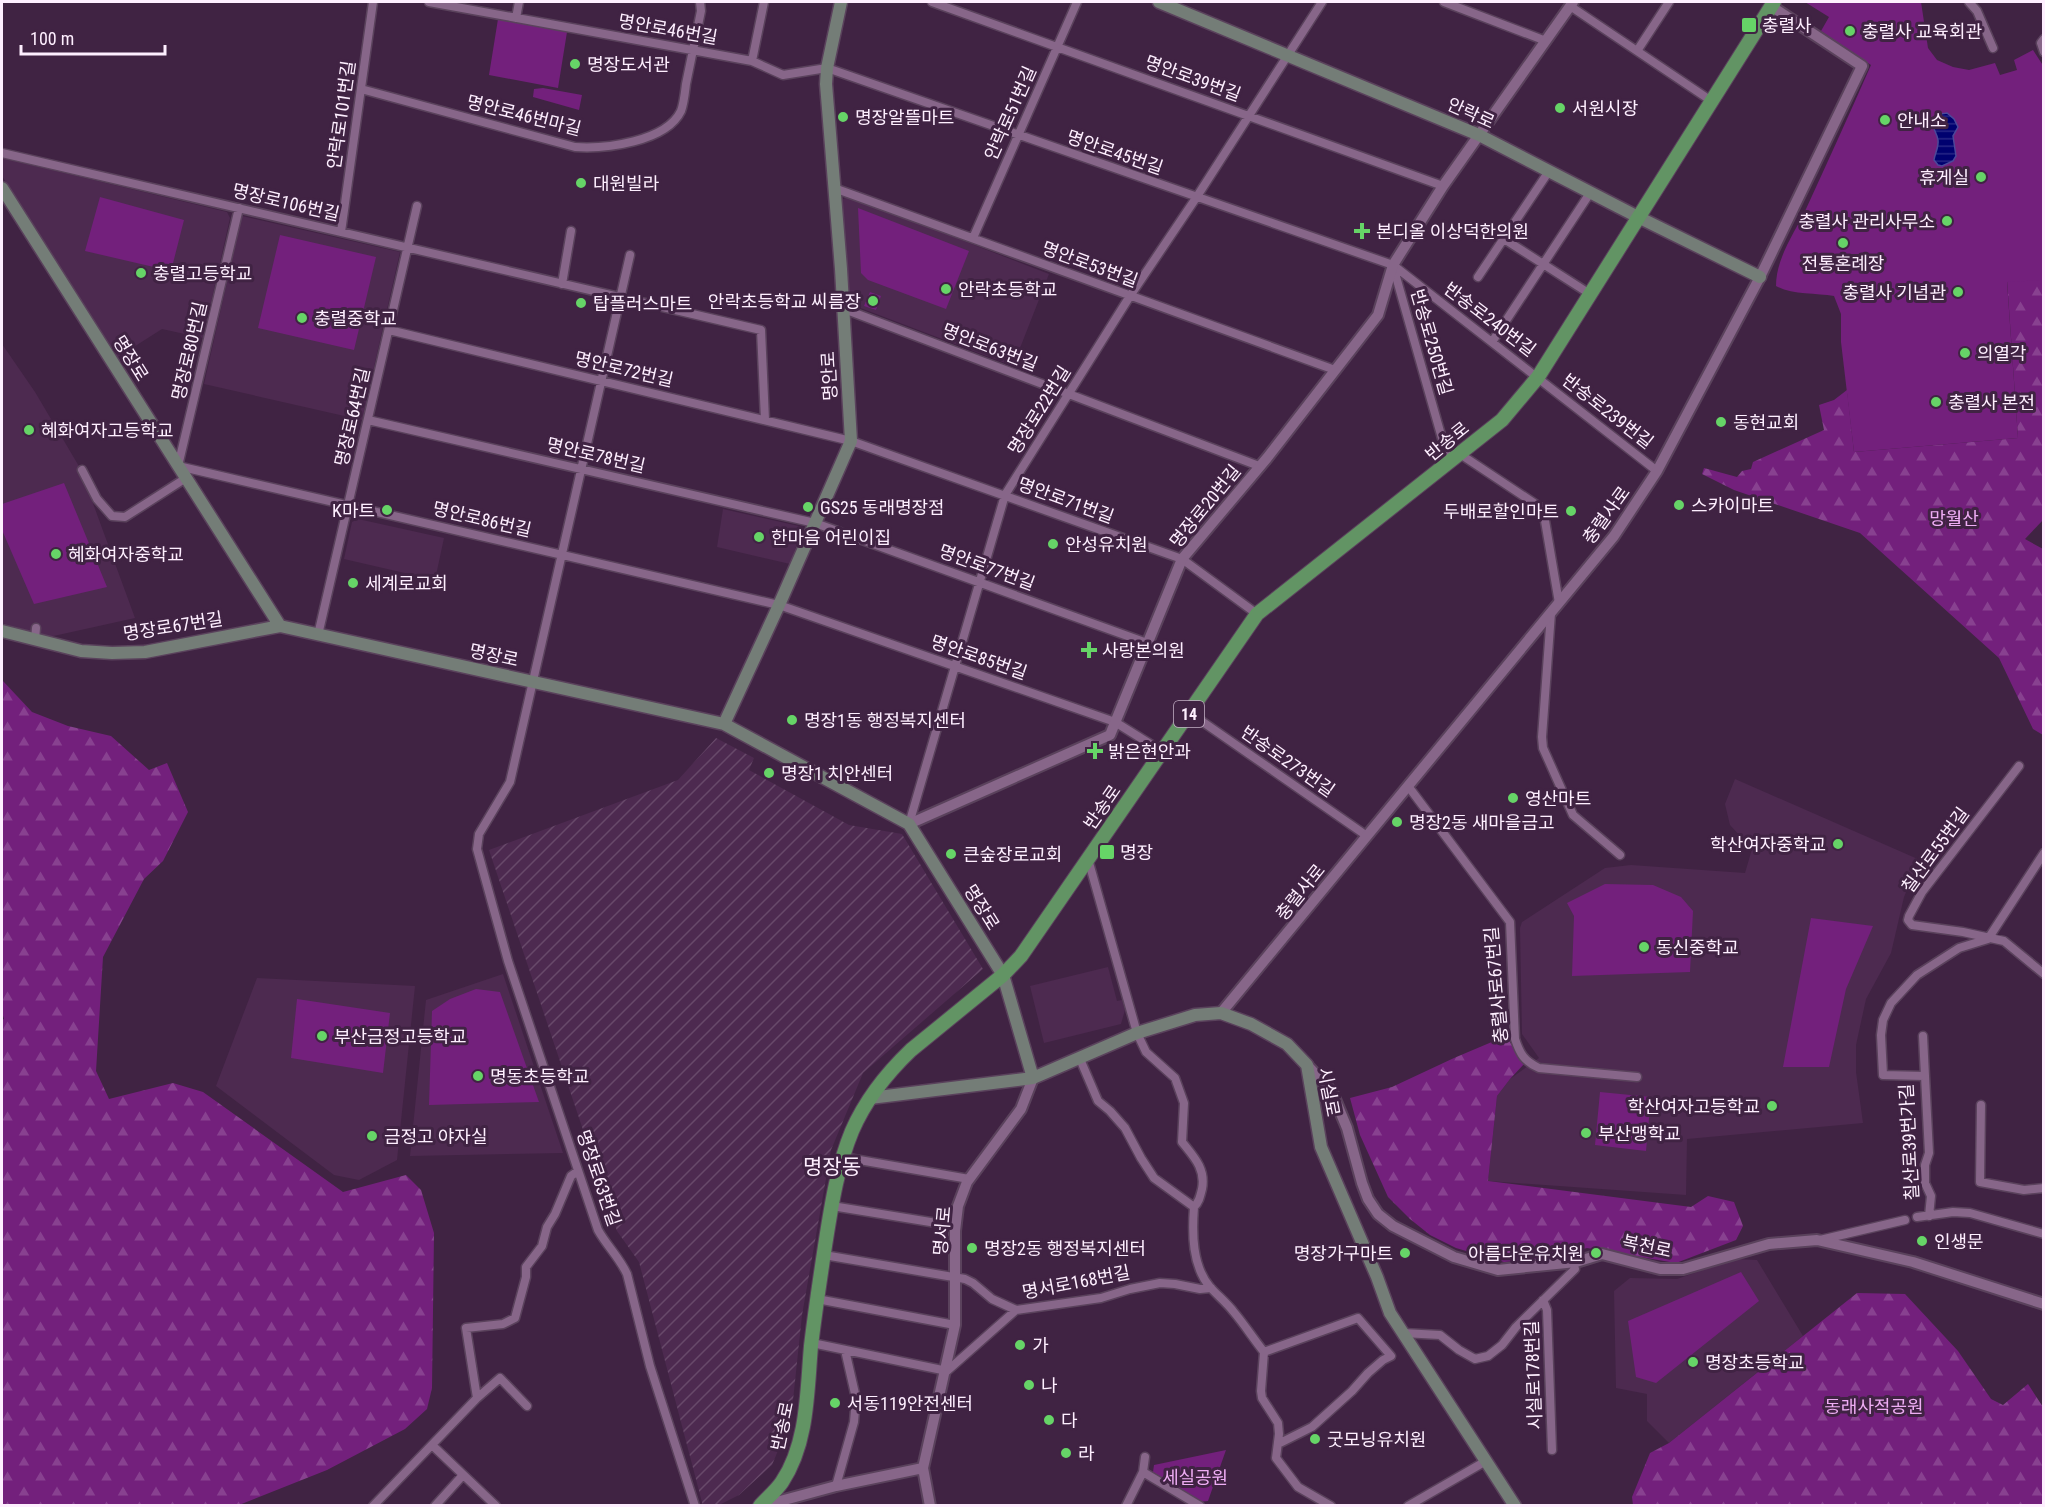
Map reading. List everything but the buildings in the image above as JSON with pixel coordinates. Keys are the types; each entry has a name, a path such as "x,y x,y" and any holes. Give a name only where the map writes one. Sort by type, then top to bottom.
{"main road":[{"name":"명안로","path":"724,724 851,441 844,309 826,84 827,68 841,2"},
{"name":"안락로","path":"1159,2 1479,135 1760,277"},
{"name":"반송로","path":"761,1506 781,1484 794,1459 805,1414 817,1299 842,1157 852,1129 870,1098 897,1063 1003,975 1022,956 1257,614 1502,420 1538,377 1772,4"},
{"name":"명장로","path":"2,188 280,626 724,724 909,824 1003,975 1034,1078"},
{"name":"명장로67번길","path":"2,631 36,634 81,651 112,653 145,652 280,626"},
{"name":"시실로","path":"870,1098 1034,1078 1137,1033 1195,1015 1221,1013 1251,1024 1287,1044 1307,1065 1321,1147 1377,1277 1390,1313 1515,1506"}],"street":[{"name":"안락로101번길","path":"341,232 373,2"},
{"name":"명안로46번길","path":"429,2 459,4 516,18 752,61 783,75 827,68"},
{"path":"516,18 519,2"},
{"name":"명안로46번마길","path":"361,89 575,147 602,147 654,135 671,126 681,111 701,11 700,2"},
{"path":"752,61 764,2"},
{"name":"명안로39번길","path":"932,2 1443,186"},
{"name":"안락로51번길","path":"973,238 1077,2"},
{"name":"명장로22번길","path":"909,824 1005,495 1130,296 1322,2"},
{"path":"1444,2 1545,41"},
{"path":"1636,51 1669,2"},
{"path":"1970,4 1980,2"},
{"path":"1571,4 1710,100"},
{"name":"명장로20번길","path":"909,824 1110,735 1182,560 1378,315 1393,265 1443,186 1571,4"},
{"name":"충렬사로","path":"1221,1013 1614,536 1657,471 1760,277 1863,66 1772,4"},
{"path":"1970,4 1977,11 1993,48"},
{"path":"2043,39 2041,43 2043,52"},
{"name":"명안로45번길","path":"827,68 1393,265"},
{"name":"명장로106번길","path":"2,153 760,330 765,420"},
{"path":"1478,277 1549,171"},
{"name":"명안로53번길","path":"834,188 1335,370"},
{"path":"1492,342 1590,193"},
{"name":"명장로64번길","path":"318,635 417,206"},
{"name":"명장로80번길","path":"178,466 239,208"},
{"path":"562,284 571,231"},
{"path":"1504,239 1590,294"},
{"name":"명장로63번길","path":"630,255 510,782 479,834 477,849 508,961 598,1230 604,1242 620,1260 627,1274 650,1366 695,1506"},
{"name":"반송로240번길","path":"1393,265 1538,377"},
{"name":"반송로250번길","path":"1393,265 1449,463"},
{"name":"명안로63번길","path":"844,309 1259,466"},
{"name":"명안로72번길","path":"389,330 851,441"},
{"name":"반송로239번길","path":"1538,377 1657,471"},
{"name":"명안로78번길","path":"368,420 815,523"},
{"name":"명안로71번길","path":"851,441 1182,560 1257,614"},
{"path":"1460,454 1543,509 1559,603"},
{"name":"명안로86번길","path":"178,466 779,605"},
{"path":"82,470 97,499 112,516 125,517 186,478"},
{"name":"명안로77번길","path":"815,523 1148,643"},
{"name":"명안로85번길","path":"779,605 1115,722 1163,752"},
{"path":"1551,612 1543,748 1573,815 1620,855"},
{"name":"반송로273번길","path":"1190,712 1367,836"},
{"name":"칠산로55번길","path":"2019,766 1922,892 1908,920 1912,925 1963,932 2004,942 2043,974"},
{"name":"충렬사로67번길","path":"1408,786 1510,922 1515,1039 1521,1055 1529,1064 1539,1068 1637,1077"},
{"path":"1988,939 2043,853"},
{"path":"1088,859 1137,1033 1146,1052 1175,1078 1184,1103 1182,1142 1197,1159 1204,1178 1199,1202 1194,1207 1193,1245 1200,1268 1211,1288 1232,1309 1264,1352 1260,1380 1262,1398 1278,1423 1276,1458 1292,1481 1331,1506"},
{"name":"칠산로39번가길","path":"1929,1216 1930,1196 1925,1182 1925,1165 1929,1153 1925,1076 1883,1075 1881,1035 1883,1020 1891,1003 1917,975 1959,948 1988,939"},
{"path":"1923,1036 1925,1076"},
{"path":"1080,1059 1098,1101 1125,1128 1154,1178 1194,1207"},
{"name":"복천로","path":"1307,1065 1332,1092 1347,1128 1368,1199 1378,1214 1393,1226 1454,1257 1498,1270 1573,1262 1602,1254 1660,1269 1683,1269 1769,1244 1817,1240 1913,1262 2043,1304"},
{"name":"명서로","path":"930,1506 923,1468 956,1325 955,1226 958,1206 969,1179 1021,1109 1034,1078"},
{"path":"1981,1105 1980,1182 2024,1190 2043,1188"},
{"path":"842,1157 969,1179"},
{"path":"477,1398 466,1328 502,1324 515,1318 526,1277 526,1267 542,1246 547,1227 571,1176 578,1171"},
{"path":"832,1206 955,1226"},
{"path":"1917,1216 1970,1213 2043,1234"},
{"path":"1817,1240 1905,1220"},
{"path":"824,1255 956,1277"},
{"name":"시실로178번길","path":"1403,1333 1440,1335 1475,1359 1488,1356 1502,1345 1516,1326 1575,1269 1573,1262"},
{"name":"명서로168번길","path":"956,1277 973,1283 992,1299 1016,1310 1101,1298 1160,1283 1200,1289 1211,1288"},
{"path":"817,1299 956,1325"},
{"name":"시실로178번길","path":"1543,1300 1547,1310 1552,1450"},
{"path":"812,1343 946,1371 1016,1310"},
{"path":"1264,1352 1358,1318 1391,1356 1368,1373 1352,1391 1312,1427 1278,1444"},
{"path":"836,1486 854,1422 856,1398 845,1350"},
{"path":"373,1506 477,1398 500,1378 527,1406"},
{"path":"432,1445 496,1506"},
{"path":"1126,1506 1143,1472 1145,1457"},
{"path":"1408,1506 1486,1461"},
{"path":"761,1506 836,1486 923,1468"},
{"path":"1143,1472 1200,1506"},
{"path":"435,1506 464,1475"}],"shaded area":[{"path":"1940,112 1941,114 1947,113 1958,127 1953,136 1956,156 1953,161 1942,166 1934,160 1938,143 1933,123"},
{"name":"충렬고등학교","path":"2,158 227,212 230,218 203,338 162,329 118,357 2,176"},
{"name":"안락초등학교","path":"848,196 1049,274 1013,366 850,304 842,200"},
{"name":"충렬중학교","path":"242,216 400,252 362,420 204,384"},
{"name":"혜화여자중학교","path":"2,344 35,392 80,468 135,618 49,637 2,623"},
{"name":"한마음 어린이집","path":"723,509 803,527 790,564 717,547"},
{"path":"358,519 444,538 435,580 344,559 352,522"},
{"path":"716,738 754,758 749,770 849,825 902,834 983,969 863,1073 831,1150 802,1315 791,1419 772,1465 739,1495 719,1505 703,1506 639,1262 617,1231 489,850 678,780"},
{"path":"1735,779 1920,860 1904,897 1891,953 1866,999 1856,1045 1856,1072 1863,1123 1687,1139 1686,1195 1488,1181 1497,1096 1510,1079 1539,1058 1522,1034 1520,928 1522,922 1605,868 1631,865 1745,873 1752,849 1730,825 1725,804"},
{"path":"1108,967 1117,1001 1122,1000 1125,1010 1121,1024 1044,1043 1030,986"},
{"name":"명동초등학교","path":"503,974 563,1153 410,1156 426,1000"},
{"name":"부산금정고등학교","path":"257,978 415,986 397,1160 359,1180 334,1175 216,1086"},
{"name":"명장초등학교","path":"1735,1259 1757,1260 1803,1336 1669,1443 1647,1421 1647,1394 1616,1388 1614,1291 1630,1278 1677,1279"}],"green space":[{"name":"충렬사","path":"1805,2 1921,2 1928,48 1937,60 1953,67 1969,70 1995,63 2000,75 2017,70 2014,60 2033,50 2044,67 2044,277 2042,280 2007,282 2018,438 1854,452 1841,342 1841,314 1834,296 1796,292 1776,286 1782,256 1806,209 1871,65 1821,31 1829,17"},
{"path":"498,19 567,32 558,88 489,75"},
{"path":"543,88 582,95 579,110 533,97 534,89"},
{"path":"100,197 184,220 171,271 85,251"},
{"path":"858,208 969,251 946,309 868,280 861,273"},
{"path":"280,235 376,257 354,350 258,328"},
{"name":"망월산","path":"2043,277 2043,520 2025,539 2043,549 2043,735 2033,729 1999,658 1860,533 1734,490 1702,474 1704,468 1737,477 1742,471 1751,469 1753,462 1824,430 1819,405 1834,400 1847,390 1854,452 2018,438 2007,280 1975,279 2042,280"},
{"name":"안락초등학교 씨름장","path":"870,292 881,296 876,310 864,306"},
{"path":"64,483 107,587 34,604 2,530 2,504"},
{"path":"2,680 32,712 68,726 111,736 149,770 167,763 188,812 163,861 144,879 103,957 96,1071 109,1099 173,1083 203,1092 343,1192 406,1175 421,1190 434,1233 432,1388 427,1409 405,1429 327,1470 239,1505 2,1505 2,1020 4,1019 2,1012"},
{"path":"1605,884 1653,885 1681,897 1693,911 1690,972 1572,976 1574,916 1567,903"},
{"path":"1811,918 1873,926 1846,989 1829,1067 1783,1067"},
{"path":"476,989 500,992 539,1102 429,1105 432,1011 450,999"},
{"path":"297,999 390,1013 383,1073 291,1058"},
{"path":"1506,1036 1524,1064 1497,1096 1488,1181 1691,1207 1708,1196 1734,1202 1743,1226 1736,1240 1676,1263 1587,1248 1555,1257 1504,1262 1456,1248 1430,1235 1410,1219 1388,1197 1360,1135 1350,1098 1392,1087"},
{"path":"1600,1092 1651,1097 1646,1151 1595,1145"},
{"path":"1741,1272 1759,1301 1656,1383 1636,1377 1628,1321"},
{"name":"동래사적공원","path":"1857,1293 1905,1294 1958,1351 1991,1399 2003,1405 2028,1384 2043,1407 2043,1505 1633,1505 1632,1497 1650,1453 1669,1443"},
{"name":"세실공원","path":"1226,1450 1208,1501 1199,1502 1153,1472 1154,1465"}],"place":[{"name":"충렬사","path":"1749,25"},
{"name":"충렬사 교육회관","path":"1850,31"},
{"name":"명장도서관","path":"575,64"},
{"name":"서원시장","path":"1560,108"},
{"name":"명장알뜰마트","path":"843,117"},
{"name":"안내소","path":"1885,120"},
{"name":"휴게실","path":"1981,177"},
{"name":"대원빌라","path":"581,183"},
{"name":"충렬사 관리사무소","path":"1947,221"},
{"name":"본디올 이상덕한의원","path":"1362,231"},
{"name":"전통혼례장","path":"1843,243"},
{"name":"충렬고등학교","path":"141,273"},
{"name":"안락초등학교","path":"946,289"},
{"name":"충렬사 기념관","path":"1958,292"},
{"name":"안락초등학교 씨름장","path":"873,301"},
{"name":"탑플러스마트","path":"581,303"},
{"name":"충렬중학교","path":"302,318"},
{"name":"의열각","path":"1965,353"},
{"name":"충렬사 본전","path":"1936,402"},
{"name":"동현교회","path":"1721,422"},
{"name":"혜화여자고등학교","path":"29,430"},
{"name":"스카이마트","path":"1679,505"},
{"name":"GS25 동래명장점","path":"808,507"},
{"name":"K마트","path":"387,510"},
{"name":"두배로할인마트","path":"1571,511"},
{"name":"한마음 어린이집","path":"759,537"},
{"name":"안성유치원","path":"1053,544"},
{"name":"혜화여자중학교","path":"56,554"},
{"name":"세계로교회","path":"353,583"},
{"name":"사랑본의원","path":"1089,650"},
{"name":"명장1동 행정복지센터","path":"792,720"},
{"name":"밝은현안과","path":"1095,751"},
{"name":"명장1 치안센터","path":"769,773"},
{"name":"영산마트","path":"1513,798"},
{"name":"명장2동 새마을금고","path":"1397,822"},
{"name":"학산여자중학교","path":"1838,844"},
{"name":"명장","path":"1107,852"},
{"name":"큰숲장로교회","path":"951,854"},
{"name":"동신중학교","path":"1644,947"},
{"name":"부산금정고등학교","path":"322,1036"},
{"name":"명동초등학교","path":"478,1076"},
{"name":"학산여자고등학교","path":"1772,1106"},
{"name":"부산맹학교","path":"1586,1133"},
{"name":"금정고 야자실","path":"372,1136"},
{"name":"인생문","path":"1922,1241"},
{"name":"명장2동 행정복지센터","path":"972,1248"},
{"name":"명장가구마트","path":"1405,1253"},
{"name":"아름다운유치원","path":"1596,1253"},
{"name":"가","path":"1020,1345"},
{"name":"명장초등학교","path":"1693,1362"},
{"name":"나","path":"1029,1385"},
{"name":"서동119안전센터","path":"835,1403"},
{"name":"다","path":"1049,1420"},
{"name":"굿모닝유치원","path":"1315,1439"},
{"name":"라","path":"1066,1453"}],"district":[{"name":"명장동","path":"832,1167"}]}
